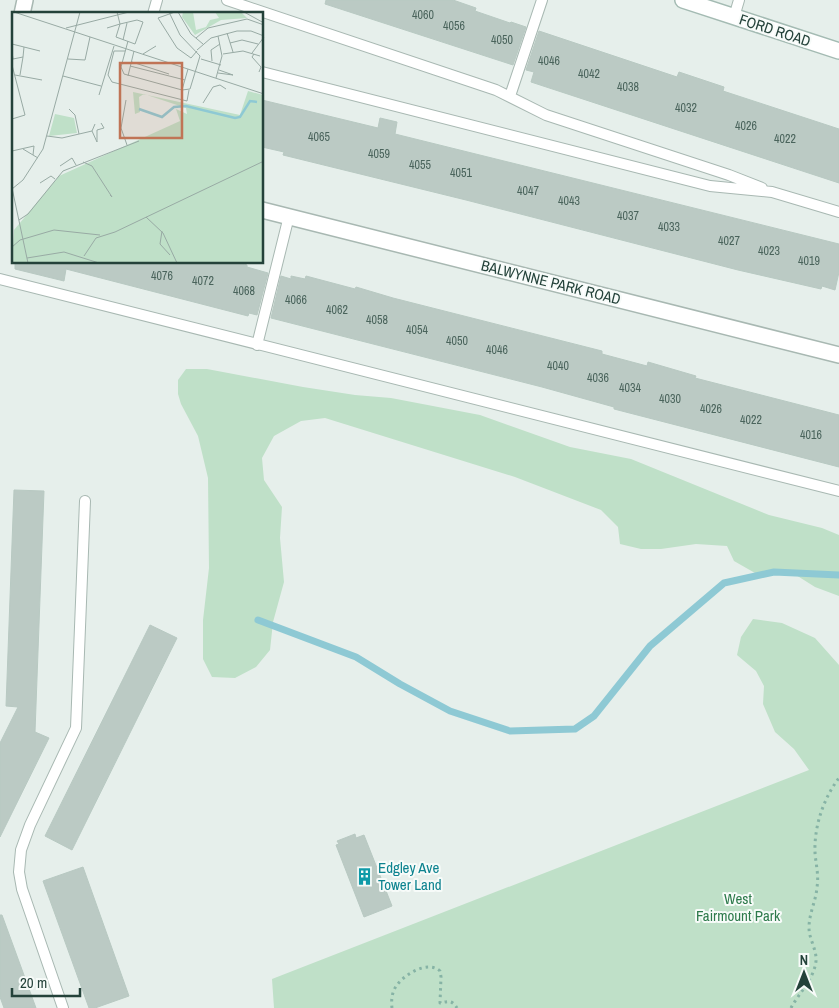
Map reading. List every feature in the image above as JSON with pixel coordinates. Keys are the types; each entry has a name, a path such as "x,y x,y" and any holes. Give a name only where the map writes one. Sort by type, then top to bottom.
{"street":[{"name":"FORD ROAD","path":"683,0 839,51"},
{"name":"BALWYNNE PARK ROAD","path":"264,210 839,352"}],"lane":[{"path":"227,0 262,12"},
{"path":"510,96 542,0"},
{"path":"734,16 739,0"},
{"path":"264,13 510,96 546,115 729,174 772,192 839,212"},
{"path":"264,73 710,186 772,192"},
{"path":"257,344 289,216"},
{"path":"0,279 839,492"},
{"path":"63,1008 22,889 19,872 21,850 30,824 76,728 84,501"}],"path":[{"path":"791,1008 812,974 816,960 809,931 811,908 818,880 815,853 816,826 820,814 839,778"},
{"path":"392,1008 392,995 397,985 414,972 426,966 433,966 440,971 440,1003 450,1000 457,1008"}],"green space":[{"path":"186,369 207,369 303,387 391,398 480,415 570,447 631,459 769,515 822,528 839,535 839,596 815,587 788,570 755,573 734,561 727,546 696,544 661,549 641,549 620,544 618,527 601,510 515,477 325,418 301,421 274,436 262,458 264,480 282,507 280,538 284,582 273,622 270,650 256,667 235,678 212,677 203,659 203,620 209,568 208,478 198,436 181,404 178,394 178,380"},
{"name":"West Fairmount Park","path":"753,619 782,623 815,638 839,665 839,1008 274,1008 272,979 809,770 794,749 775,732 763,704 764,686 756,671 737,655 741,637"}],"building":[{"path":"326,0 453,0 476,8 475,11 526,27 513,65 325,4"},
{"path":"539,31 677,77 679,72 724,87 723,91 839,129 839,183 531,82 534,72 526,70"},
{"path":"264,100 378,128 380,118 397,122 395,134 839,244 839,272 835,290 822,286 821,289 738,270 283,155 284,152 264,147"},
{"path":"15,264 244,264 247,267 268,273 257,315 249,313 248,316 66,269 64,281 15,269"},
{"path":"281,276 291,279 291,276 305,279 306,276 355,289 356,287 602,351 602,354 647,366 648,362 696,376 695,378 839,415 839,467 614,409 614,407 542,387 271,318"},
{"path":"14,490 44,491 35,732 49,738 0,837 0,743 18,707 6,706"},
{"path":"150,625 177,638 72,850 45,836"},
{"name":"Edgley Ave Tower Land","path":"355,834 356,838 364,835 392,906 364,917 336,845 339,844 337,841"},
{"path":"83,867 129,996 95,1008 89,1008 43,881"},
{"path":"0,915 2,915 36,1008 4,1008 0,997"}],"waterway":[{"path":"258,620 356,657 450,711 510,731 575,729 594,716 650,646 724,583 774,572 839,575"}],"place":[{"name":"Edgley Ave Tower Land","path":"364,876"}]}
